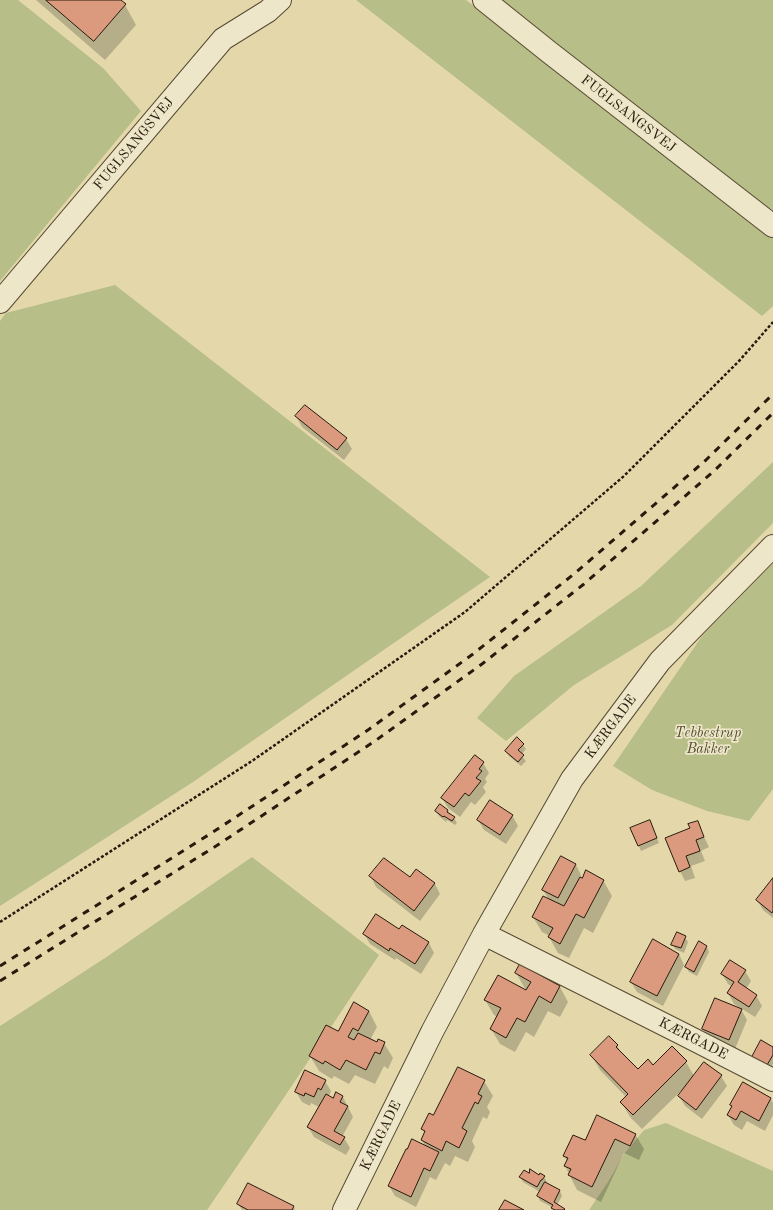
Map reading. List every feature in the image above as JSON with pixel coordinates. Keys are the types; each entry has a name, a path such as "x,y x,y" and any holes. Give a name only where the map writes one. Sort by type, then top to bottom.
{"street":[{"name":"FUGLSANGSVEJ","path":"0,302 224,39 268,11 280,0"},
{"name":"FUGLSANGSVEJ","path":"484,0 773,226"},
{"name":"KÆRGADE","path":"344,1210 429,1039 484,934 572,779 660,660 773,546"},
{"name":"KÆRGADE","path":"484,934 773,1080"}],"path":[{"path":"0,922 252,762 465,612 624,476 740,360 773,322"}],"green space":[{"path":"0,0 18,0 103,68 141,111 0,281"},
{"path":"356,0 466,0 773,234 773,306 762,316"},
{"path":"491,0 773,0 773,210 743,195"},
{"path":"115,285 490,577 193,782 0,906 0,321 6,313"},
{"path":"773,462 773,523 672,625 574,685 506,741 477,718 514,676 641,586"},
{"name":"Tebbestrup Bakker","path":"773,563 773,789 749,821 707,811 652,790 613,766 702,636"},
{"path":"252,857 379,955 207,1210 0,1210 0,1026 105,958"},
{"path":"666,1123 773,1171 773,1210 589,1210 608,1182 624,1154 644,1130"}],"building":[{"path":"46,0 121,0 126,4 94,41"},
{"path":"305,405 347,438 337,450 295,416"},
{"path":"517,737 524,744 518,750 524,755 518,762 505,751"},
{"path":"475,755 484,762 479,769 482,771 476,778 481,781 469,796 465,793 454,807 441,798"},
{"path":"490,800 513,815 500,835 477,820"},
{"path":"440,804 448,810 447,812 455,817 452,821 435,811"},
{"path":"650,820 657,838 638,846 630,828"},
{"path":"698,821 704,837 696,840 700,851 686,856 690,867 679,872 665,838 690,828 688,824"},
{"path":"561,856 576,864 558,898 542,890"},
{"path":"384,858 410,877 416,869 435,883 414,911 369,876"},
{"path":"586,870 604,880 584,918 576,914 560,944 548,937 553,928 532,917 543,896 564,906 580,877 582,878"},
{"path":"773,878 773,911 772,913 756,900"},
{"path":"376,914 399,929 402,925 429,942 415,964 390,948 389,951 363,934"},
{"path":"677,932 686,936 681,948 671,945"},
{"path":"653,939 679,954 657,996 630,982"},
{"path":"699,941 707,946 694,972 685,967"},
{"path":"730,960 746,970 738,982 757,995 749,1007 727,993 734,982 721,974"},
{"path":"520,964 560,986 551,1003 539,996 525,1022 517,1018 506,1038 490,1029 501,1008 484,1000 498,975 526,990 531,982 515,973"},
{"path":"715,998 742,1009 729,1040 702,1029"},
{"path":"354,1002 369,1011 358,1031 353,1028 348,1037 354,1040 358,1033 377,1042 378,1039 385,1042 380,1054 375,1052 366,1070 346,1060 340,1070 325,1061 323,1064 309,1056 326,1025 338,1031"},
{"path":"609,1036 618,1045 616,1047 638,1069 648,1059 653,1065 672,1046 687,1061 633,1115 620,1102 628,1094 590,1055"},
{"path":"761,1040 773,1047 773,1055 767,1065 752,1057"},
{"path":"704,1062 722,1075 696,1110 678,1096"},
{"path":"458,1067 485,1080 478,1094 482,1096 478,1104 475,1102 462,1128 467,1131 459,1148 446,1141 442,1151 421,1140 425,1131 421,1129 429,1113 433,1115"},
{"path":"305,1070 326,1080 321,1090 318,1088 314,1097 305,1093 304,1096 295,1092"},
{"path":"743,1082 771,1098 759,1121 741,1111 736,1120 727,1115 732,1106 730,1105"},
{"path":"336,1092 343,1096 340,1102 348,1106 334,1131 345,1137 340,1145 307,1127 326,1094 333,1098"},
{"path":"597,1115 636,1134 630,1146 615,1139 592,1187 568,1175 571,1169 564,1166 568,1158 563,1156 573,1135 585,1140"},
{"path":"412,1139 439,1152 430,1171 424,1168 411,1197 388,1186"},
{"path":"530,1169 539,1175 540,1173 545,1176 537,1187 519,1177 524,1170 529,1173"},
{"path":"545,1182 560,1190 554,1202 565,1209 564,1210 555,1210 551,1208 553,1205 537,1196"},
{"path":"248,1183 294,1206 292,1210 248,1210 237,1204"},
{"path":"505,1200 524,1210 499,1210"}],"railway":[{"path":"0,966 210,834 368,730 473,654 574,574 706,460 773,394"},
{"path":"0,981 216,846 375,741 482,664 584,584 714,471 773,413"}]}
